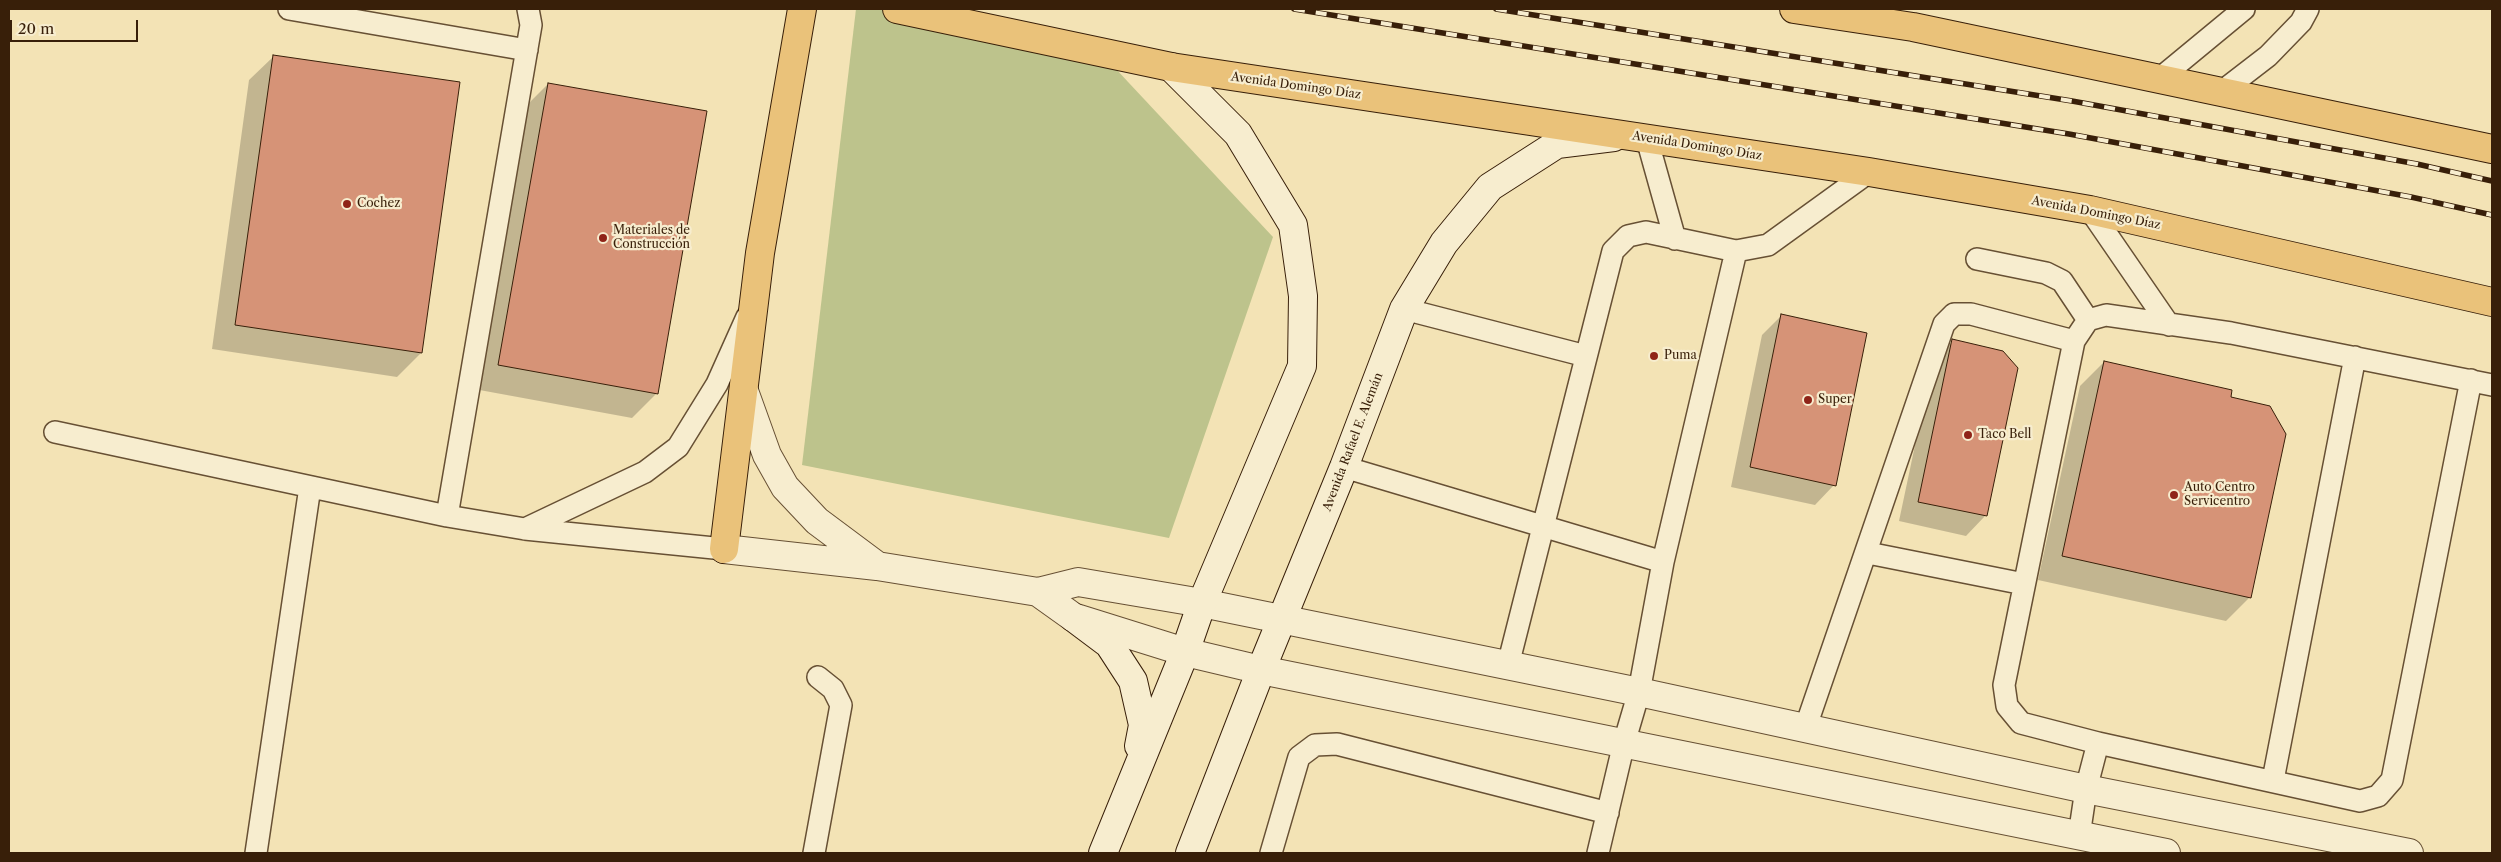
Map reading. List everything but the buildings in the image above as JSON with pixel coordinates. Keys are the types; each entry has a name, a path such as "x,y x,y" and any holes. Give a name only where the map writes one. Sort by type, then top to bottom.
{"main road":[{"path":"724,549 760,253 802,9"},
{"name":"Avenida Domingo Díaz","path":"897,9 1171,67 1869,172 2090,210 2492,302"},
{"path":"1794,9 1913,27 2220,94 2492,149"}],"street":[{"path":"1103,853 1185,652 1202,602 1302,366 1304,296 1293,225 1238,134 1171,67"},
{"name":"Avenida Rafael E. Alemán","path":"1190,853 1261,670 1344,467 1404,309 1444,243 1490,187 1557,144 1637,137"},
{"path":"744,392 767,455 785,487 817,522 877,566"},
{"path":"724,549 877,566 1038,592 1078,582 1202,602 1639,692 1805,730 2086,789 2409,853"},
{"path":"1038,592 1109,644 1134,681 1143,726 1136,770"},
{"path":"1073,617 1185,652 1261,670 2166,853"}],"lane":[{"path":"289,9 527,50"},
{"path":"1880,9 1913,27"},
{"path":"2158,80 2244,9"},
{"path":"2220,94 2268,56 2301,22 2308,9"},
{"path":"447,516 533,14"},
{"path":"1637,137 1676,239"},
{"path":"1508,666 1612,251 1628,236 1646,232 1736,251 1768,245 1869,172"},
{"path":"2090,210 2169,325"},
{"path":"1598,853 1624,743 1639,692 1663,562 1736,251"},
{"path":"1977,259 2046,273 2062,281 2088,320"},
{"path":"525,529 645,472 678,447 717,384 755,299"},
{"path":"1404,309 1586,356"},
{"path":"1805,730 1868,552 1944,324 1954,314 1971,314 2074,341"},
{"path":"2471,380 2392,780 2378,796 2360,801 2273,780 2098,743 2021,723 2007,706 2004,685 2074,341 2088,320 2106,315 2231,333 2492,384"},
{"path":"2273,780 2355,358"},
{"path":"55,432 447,516 525,529 724,549"},
{"path":"1344,467 1663,562"},
{"path":"256,853 310,487"},
{"path":"1868,552 2024,584"},
{"path":"814,853 841,705 833,689 818,677"},
{"path":"2079,836 2086,789 2098,743"},
{"path":"1271,853 1299,757 1314,745 1337,744 1608,813"}],"green space":[{"path":"856,9 905,9 1115,68 1273,237 1169,538 802,465"}],"railway":[{"path":"1294,9 2069,134 2411,197 2492,215"},
{"path":"1496,9 2072,101 2417,164 2492,181"}],"place":[{"name":"Cochez","path":"347,204"},
{"name":"Materiales de Construcción","path":"603,238"},
{"name":"Puma","path":"1654,356"},
{"name":"Super","path":"1808,400"},
{"name":"Taco Bell","path":"1968,435"},
{"name":"Auto Centro Servicentro","path":"2174,495"}]}
